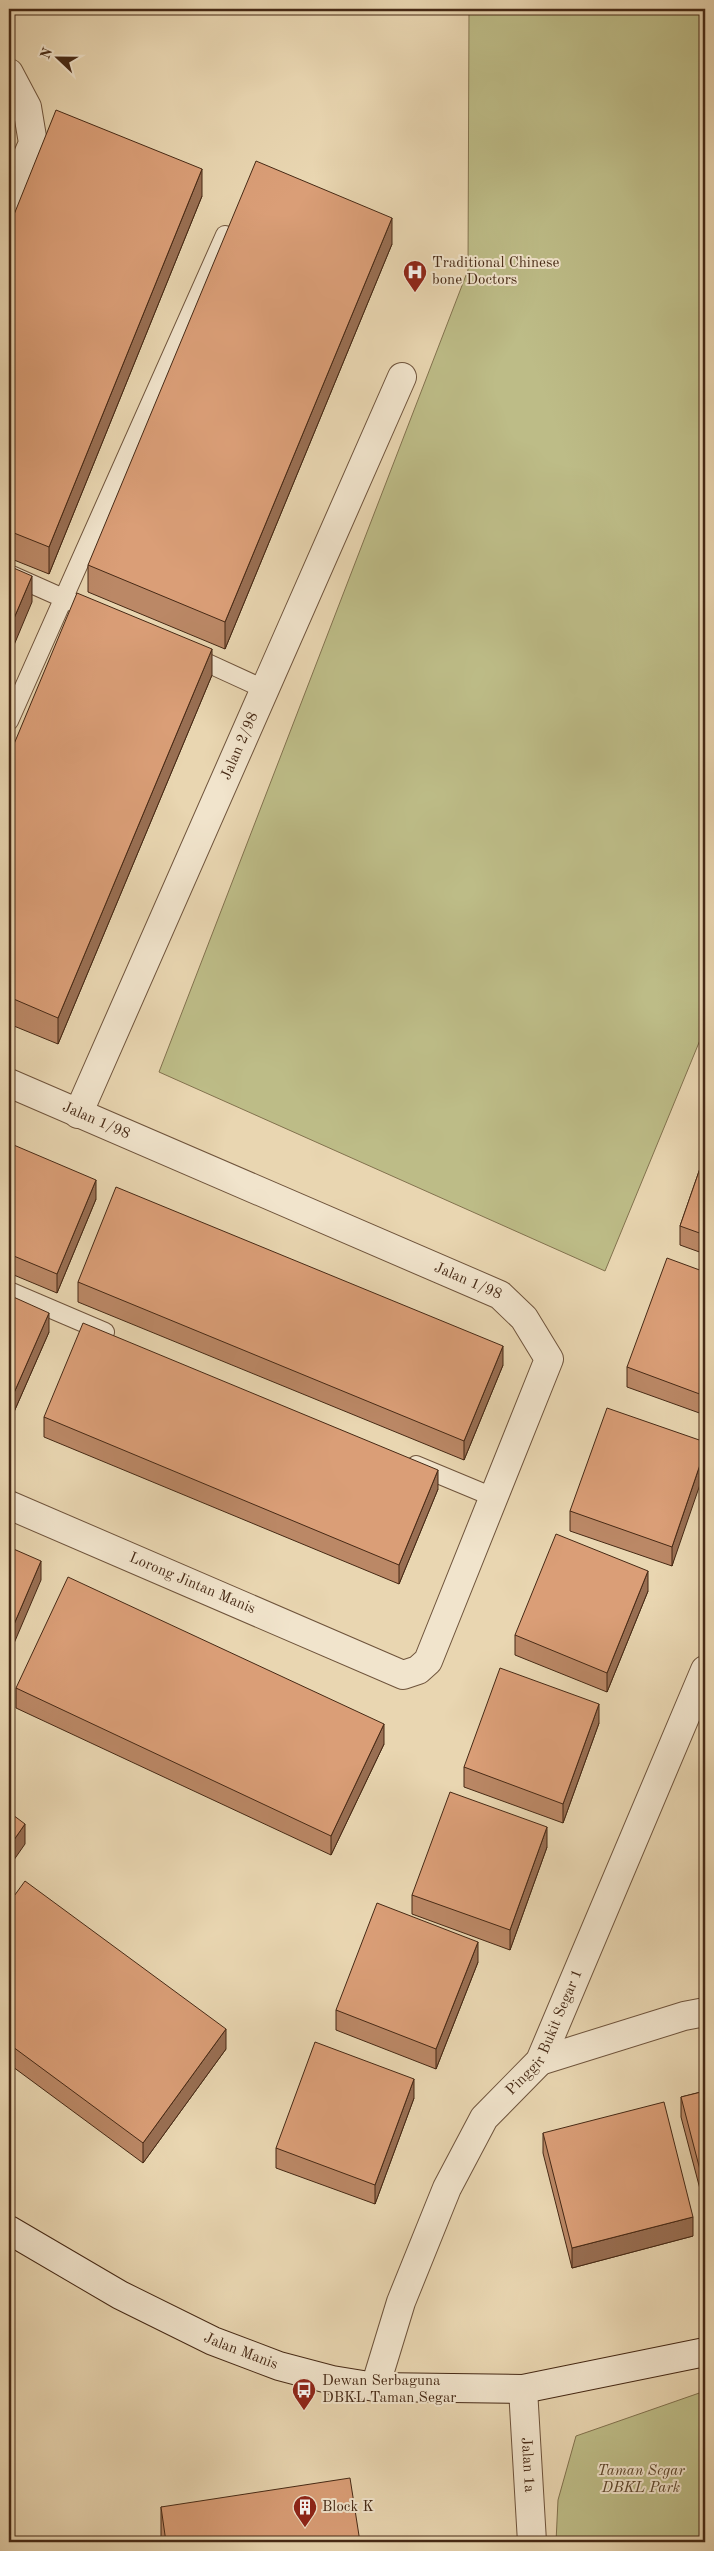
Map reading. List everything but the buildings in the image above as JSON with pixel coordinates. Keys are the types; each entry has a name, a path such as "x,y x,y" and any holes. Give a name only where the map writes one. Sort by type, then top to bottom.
{"street":[{"path":"9,73 27,107 33,143 9,199"},
{"name":"Jalan 2/98","path":"78,1114 402,377"},
{"name":"Jalan 1/98","path":"9,1083 500,1295 524,1318 549,1359 428,1661 418,1670 403,1675 375,1663"},
{"name":"Lorong Jintan Manis","path":"9,1505 375,1663"},
{"name":"Pinggir Bukit Segar 1","path":"375,2387 402,2302 446,2188 484,2118 540,2062 705,1670"},
{"path":"540,2062 684,2016 705,2012"},
{"name":"Jalan Manis","path":"9,2230 120,2295 213,2341 279,2366 332,2380 375,2387 523,2389 705,2352"},
{"name":"Jalan 1a","path":"523,2389 532,2542"}],"lane":[{"path":"9,721 225,235"},
{"path":"9,574 89,610"},
{"path":"177,650 264,689"},
{"path":"9,1291 118,1338"},
{"path":"402,1458 494,1498"}],"green space":[{"path":"469,9 705,9 705,1028 605,1271 159,1072 468,270"},
{"name":"Taman Segar DBKL Park","path":"705,2391 705,2542 556,2542 558,2500 576,2436"}],"place":[{"name":"Traditional Chinese bone Doctors","path":"415,293"},
{"name":"Dewan Serbaguna DBKL Taman Segar","path":"304,2411"},
{"name":"Block K","path":"305,2528"}]}
